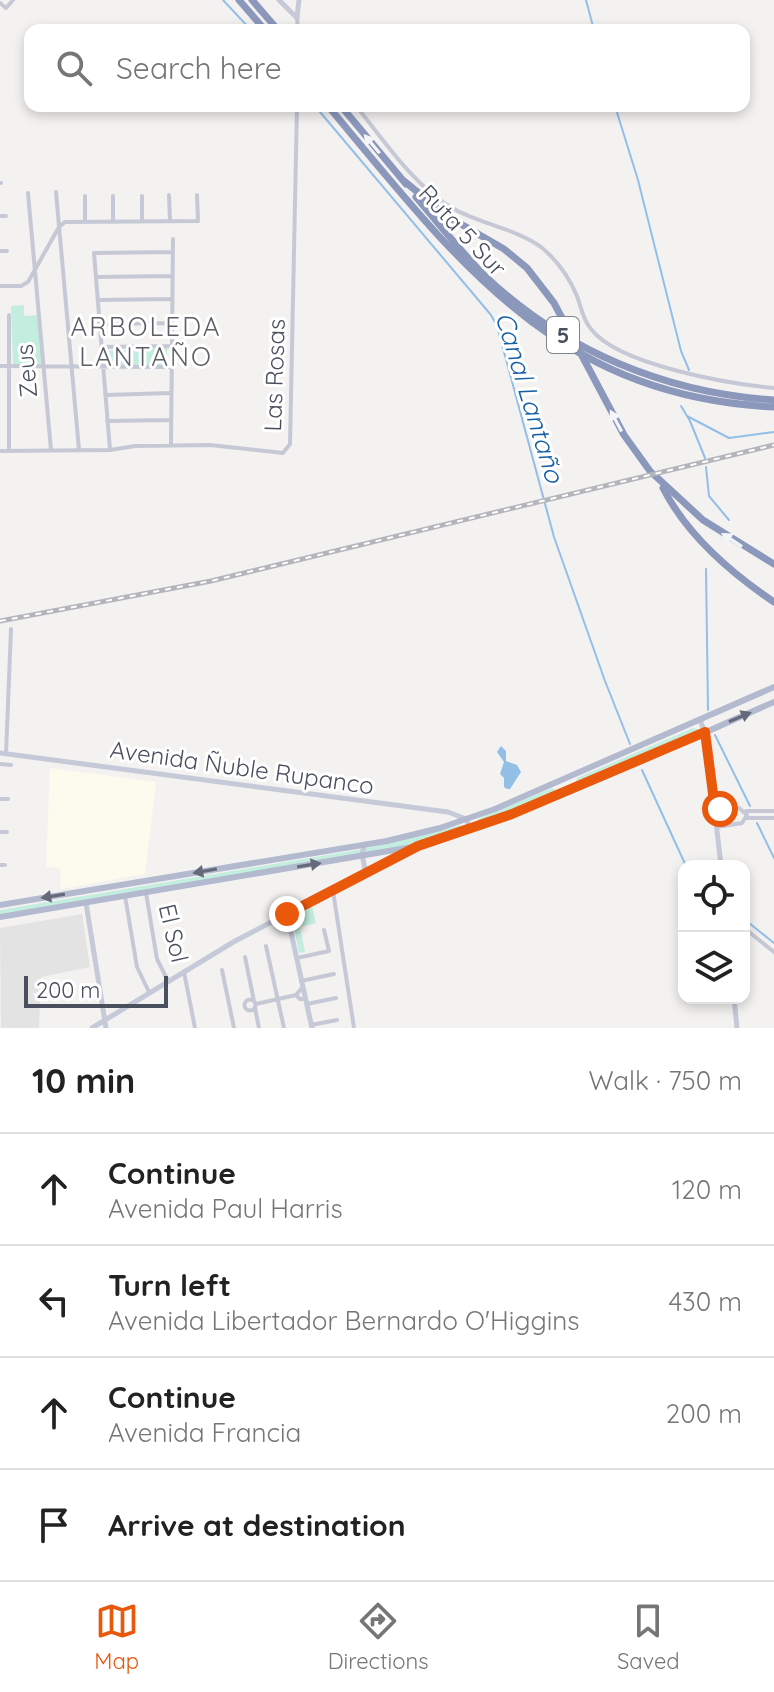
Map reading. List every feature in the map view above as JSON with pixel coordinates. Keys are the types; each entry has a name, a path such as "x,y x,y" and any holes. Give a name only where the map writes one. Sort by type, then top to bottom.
{"highway":[{"path":"239,0 260,24"},
{"path":"252,0 273,24"},
{"name":"Ruta 5 Sur","path":"333,112 467,267 500,299 546,333 599,363 660,387 707,399 774,407"},
{"name":"Ruta 5 Sur","path":"346,112 485,275 523,308 576,343 622,365 679,385 774,400"},
{"path":"404,181 447,216 520,261 545,289 624,435 650,471 714,528 774,564"},
{"path":"659,480 674,507 702,542 774,602"}],"main road":[{"path":"0,905 406,837 466,819 774,687"},
{"path":"0,917 418,846 471,830 569,791 774,702"},
{"path":"564,779 569,791"},
{"path":"231,867 232,878"}],"street":[{"path":"0,3 6,8 13,0"},
{"path":"279,0 297,18"},
{"path":"298,24 299,0"},
{"name":"Las Rosas","path":"0,451 210,445 283,453 290,444 297,112"},
{"path":"361,112 436,197 463,214 518,234 547,253 568,278 587,323 599,338 637,357 681,371 774,388"},
{"path":"56,192 79,450"},
{"name":"Zeus","path":"28,193 51,451"},
{"path":"169,195 170,221"},
{"path":"0,286 25,285 60,225 68,222 198,221 197,195"},
{"path":"85,196 85,222"},
{"path":"113,196 113,222"},
{"path":"142,196 142,221"},
{"path":"171,445 173,239"},
{"path":"0,251 7,251"},
{"path":"110,450 94,253 172,252"},
{"path":"96,277 172,276"},
{"path":"98,300 172,299"},
{"path":"9,315 9,451"},
{"path":"99,324 172,323"},
{"path":"101,347 171,346"},
{"path":"0,366 171,367"},
{"path":"105,395 171,393"},
{"path":"107,421 170,420"},
{"path":"3,754 10,704 11,629"},
{"path":"0,703 10,704"},
{"path":"700,720 705,732 720,860"},
{"name":"Avenida Ñuble Rupanco","path":"3,754 448,812 466,819"},
{"path":"0,764 11,765"},
{"path":"0,799 8,799"},
{"path":"715,809 734,807 746,811 774,811"},
{"path":"746,811 747,818"},
{"path":"717,827 736,825 747,818 774,818"},
{"path":"466,819 471,830"},
{"path":"0,832 7,832"},
{"path":"365,844 362,856 366,874"},
{"path":"92,1028 287,914 418,846"},
{"path":"333,891 354,1028"},
{"name":"El Sol","path":"146,893 157,959 168,981"},
{"path":"125,896 137,967 149,992"},
{"path":"86,903 106,1028"},
{"path":"287,914 311,1027 337,1020"},
{"path":"296,958 329,951 324,930"},
{"path":"749,932 774,952"},
{"path":"266,946 284,1028"},
{"path":"245,957 259,1028"},
{"path":"222,970 234,1028"},
{"path":"184,972 195,1028"},
{"path":"296,995 302,984 334,974"},
{"path":"244,1006 249,1011 255,1004 296,995"},
{"path":"296,995 306,1002 336,998"},
{"path":"230,1010 244,1006 247,1000 255,1004"},
{"path":"735,1004 737,1028"}],"shaded area":[{"path":"50,768 156,782 145,874 61,889 60,868 46,867"},
{"path":"82,914 90,967 41,977 39,1028 1,1028 0,928"}],"green space":[{"path":"24,305 24,316 38,315 43,365 13,364 11,306"},
{"path":"167,348 167,365 105,367 103,351"},
{"path":"693,728 699,730 576,782 577,778"},
{"path":"552,788 557,791 478,823 480,818"},
{"path":"461,825 464,830 396,848 0,915 0,910 363,849"},
{"path":"312,906 316,923 300,927 305,952 299,953 292,917"}],"water":[{"path":"501,746 506,751 506,761 517,765 521,772 510,789 504,787 504,778 500,774 504,762 497,752"}],"waterway":[{"name":"Canal Lantaño","path":"223,0 245,24"},
{"path":"586,0 592,24"},
{"name":"Canal Lantaño","path":"320,112 497,326 554,537 630,744"},
{"path":"617,112 638,180 681,351 689,370"},
{"path":"681,406 705,458"},
{"path":"687,416 729,438 774,432"},
{"path":"706,467 709,496 729,520"},
{"path":"706,569 708,710"},
{"path":"715,735 750,806"},
{"name":"Canal Lantaño","path":"642,770 683,860"},
{"path":"757,823 774,858"},
{"name":"Canal Lantaño","path":"750,924 774,943"}],"railway":[{"path":"0,621 211,581 774,445"}],"district":[{"name":"ARBOLEDA LANTAÑO","path":"146,341"}],"route":[{"path":"287,914 406,851 512,814 705,732 715,809 720,809"}]}
